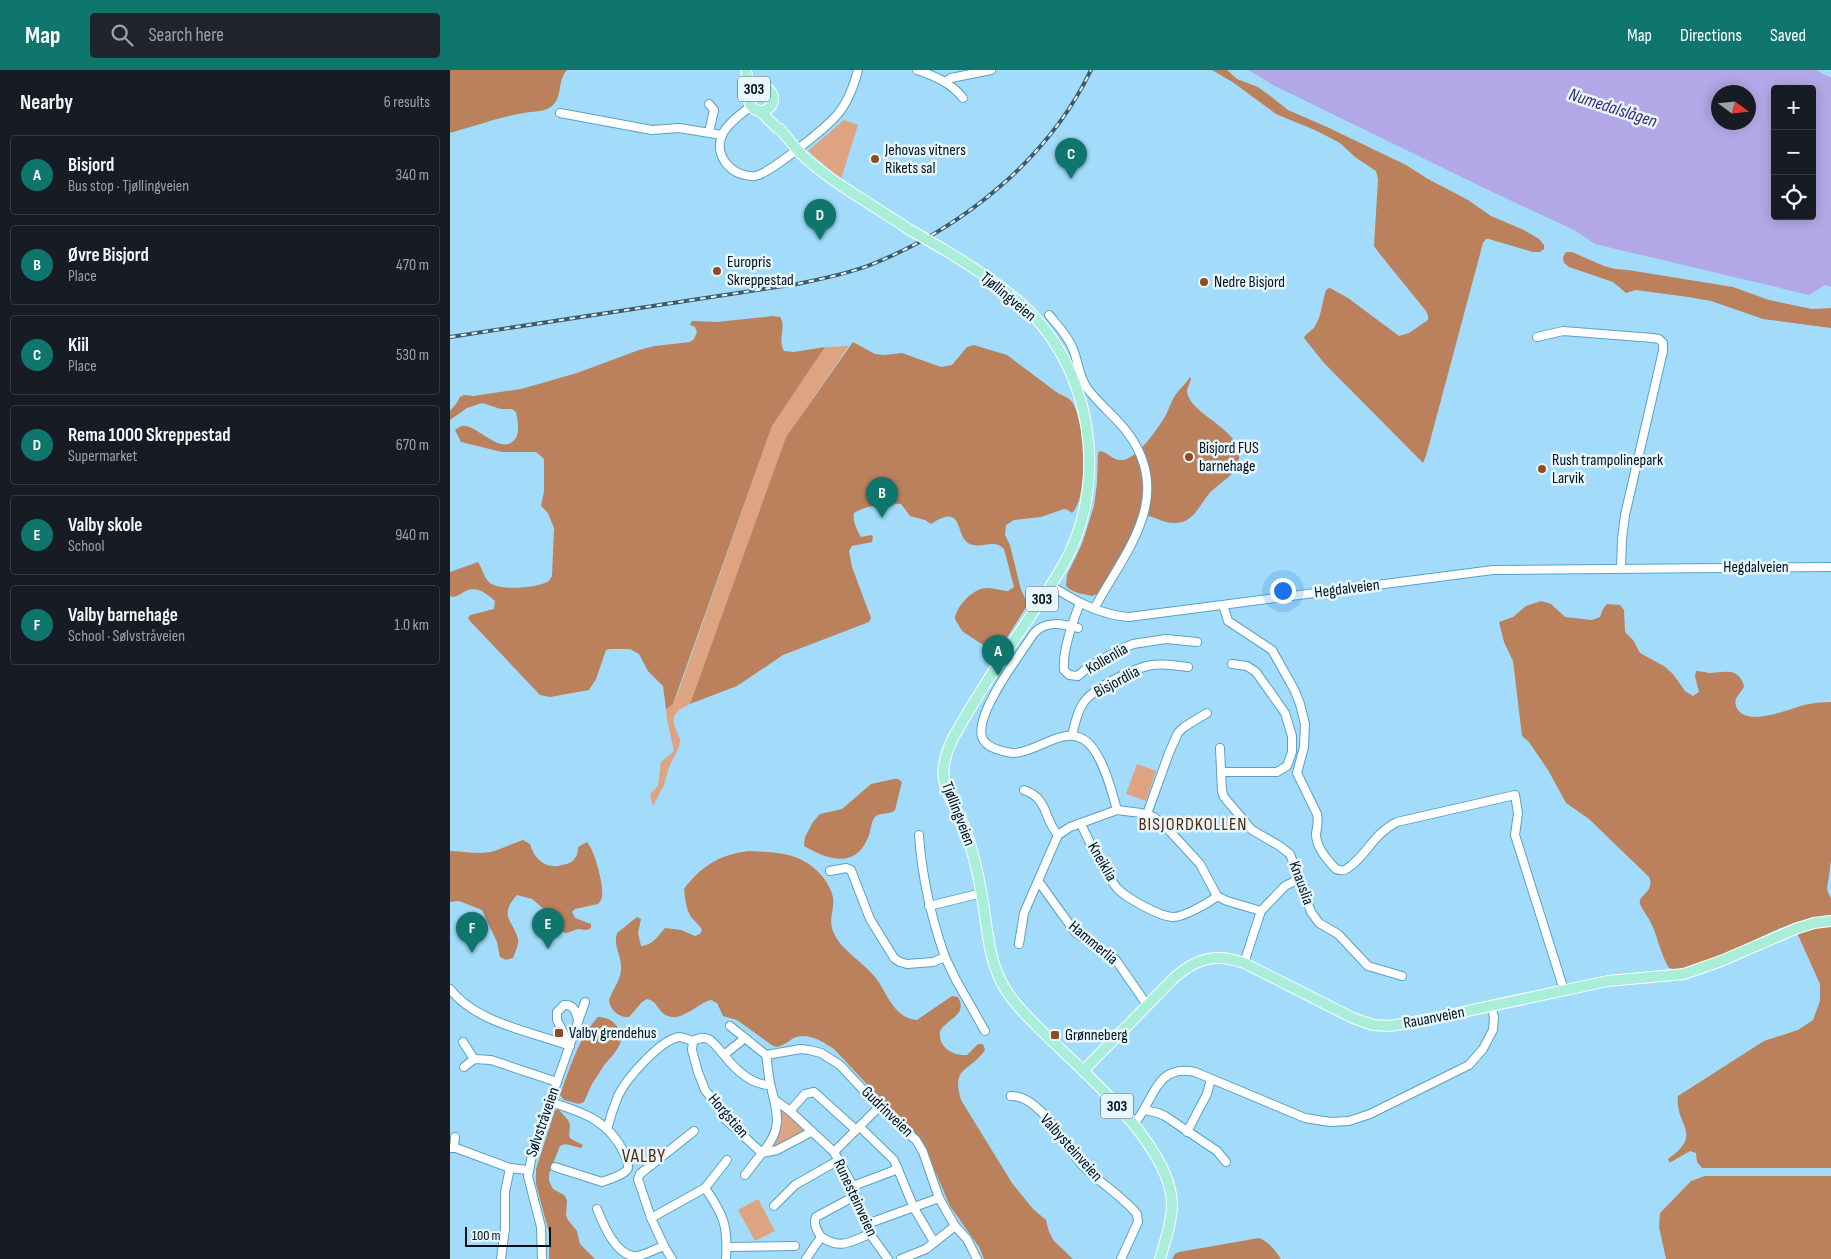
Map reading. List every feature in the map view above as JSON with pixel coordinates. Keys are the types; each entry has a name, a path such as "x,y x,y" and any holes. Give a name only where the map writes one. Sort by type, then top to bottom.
{"main road":[{"name":"303","path":"747,70 771,93 780,129"},
{"name":"303","path":"747,70 750,106 755,111 761,112 768,110 773,104"},
{"name":"303","path":"750,93 756,88 763,87"},
{"name":"303","path":"761,112 780,129"},
{"name":"Tjøllingveien","path":"780,129 797,149 826,176 995,283 1032,314 1047,331 1059,351 1078,393 1085,419 1089,448 1089,478 1086,501 1075,541 1065,562 953,738 945,758 943,773 946,788 969,838 982,893 993,962 1005,990 1025,1014 1083,1070 1133,1125 1166,1174 1171,1192 1172,1214 1160,1259"},
{"name":"Rauanveien","path":"1083,1070 1175,976 1195,962 1218,958 1244,963 1353,1018 1373,1025 1390,1026 1613,980 1684,974 1730,958 1795,929 1814,923 1831,921"}],"street":[{"path":"750,106 726,127 720,144 721,154 729,167 738,173 750,176 765,173 838,115 850,95 858,70"},
{"path":"917,70 945,82 963,98"},
{"path":"945,82 951,78 991,70"},
{"path":"709,104 714,110 709,132"},
{"path":"560,113 652,130 679,128 722,135"},
{"path":"1049,315 1065,334 1073,349 1085,385 1099,402 1121,423 1140,452 1146,467 1146,498 1138,532 1094,608"},
{"path":"1537,336 1563,331 1653,338 1663,344 1663,351 1625,515 1621,568"},
{"name":"Hegdalveien","path":"1050,586 1080,603 1106,614 1129,617 1483,571 1523,569 1831,567"},
{"path":"1080,603 1075,627 1054,624 1044,625 1034,633 989,703 982,737 989,746 996,750 1013,753 1029,750 1064,736 1072,735 1084,740 1094,748 1117,810"},
{"path":"1223,605 1228,621 1272,650 1298,698 1304,717 1305,730 1304,747 1297,773 1319,820 1316,837 1320,847 1336,869 1343,870 1349,867 1376,837 1397,822 1515,795 1518,813 1515,835 1564,990"},
{"name":"Kollenlia","path":"1075,627 1064,667 1066,674 1074,677 1119,650 1133,644 1166,639 1197,642"},
{"name":"Bisjordlia","path":"1072,735 1080,707 1089,696 1099,690 1144,667 1163,664 1188,666"},
{"path":"1221,772 1277,772 1287,766 1292,752 1292,736 1285,713 1256,672 1247,666 1232,664"},
{"path":"1147,814 1178,733 1207,712"},
{"name":"Knauslia","path":"1220,748 1222,791 1229,803 1252,830 1290,854 1311,912 1318,923 1338,934 1368,966 1402,976"},
{"path":"1024,790 1034,794 1039,799 1054,831 1058,835"},
{"name":"Kneiklia","path":"1117,810 1147,814 1160,821 1200,864 1217,896 1211,902 1175,917 1157,912 1131,899 1116,886 1081,824 1117,810"},
{"path":"1019,944 1024,913 1058,835 1070,827 1081,824"},
{"path":"919,835 922,872 929,906 945,957 985,1031"},
{"path":"830,871 846,868 851,870 870,919 891,954 897,960 903,964 915,964 933,962 945,957"},
{"path":"1244,963 1261,912 1285,886 1299,879"},
{"name":"Hammerlia","path":"1039,882 1075,932 1116,960 1147,1005"},
{"path":"929,906 982,893"},
{"path":"1217,896 1261,912"},
{"path":"451,994 477,1013 497,1022 570,1046"},
{"name":"Sølvstråveien","path":"542,1259 542,1236 528,1181 528,1170 585,1002"},
{"path":"570,1046 557,1020 559,1009 564,1005 573,1007 577,1013 578,1021"},
{"path":"1133,1125 1145,1110 1153,1090 1159,1082 1174,1072 1188,1070 1306,1118 1330,1122 1349,1121 1370,1114 1469,1065 1483,1049 1493,1030 1494,1017 1490,1006"},
{"path":"730,1026 766,1055"},
{"path":"607,1129 618,1096 625,1084 656,1050 670,1040 681,1037 693,1042 702,1037 709,1039 732,1066 744,1076 764,1085 770,1085"},
{"path":"724,1055 745,1038"},
{"path":"464,1042 474,1059"},
{"name":"Horgstien","path":"693,1042 692,1050 705,1090 726,1118 762,1153 771,1143 778,1121 766,1055"},
{"name":"Gudrinveien","path":"766,1055 801,1049 821,1053 840,1065 879,1107 916,1140 923,1152 939,1198 955,1226 967,1238 977,1259"},
{"path":"464,1066 474,1059 491,1060 557,1082"},
{"path":"1187,1132 1207,1094 1211,1078"},
{"path":"790,1111 805,1094 814,1092 894,1160 914,1208 934,1242"},
{"name":"Valbysteinveien","path":"1011,1096 1025,1099 1052,1123 1083,1166 1137,1214 1138,1222 1121,1259"},
{"name":"Runesteinveien","path":"775,1100 790,1111 834,1152 853,1186 870,1234 888,1259"},
{"path":"550,1102 581,1112 607,1129 620,1145 628,1169 602,1182 555,1167"},
{"path":"834,1152 879,1107"},
{"path":"1145,1110 1158,1113 1217,1151 1226,1162"},
{"path":"672,1259 651,1218 638,1179 640,1174 694,1131"},
{"path":"745,1175 762,1153 776,1150 811,1132"},
{"path":"455,1137 452,1148 510,1168 528,1170"},
{"path":"651,1218 704,1188 727,1160"},
{"path":"774,1206 795,1185 839,1160"},
{"path":"501,1259 505,1230 505,1192 510,1168"},
{"path":"853,1186 898,1169"},
{"path":"704,1188 717,1205 725,1221 726,1259"},
{"path":"855,1196 816,1217 815,1226 821,1237 839,1245 870,1234"},
{"path":"867,1224 939,1198"},
{"path":"597,1209 606,1230 618,1248 629,1255 636,1256 664,1246"},
{"path":"901,1259 917,1256 955,1226"},
{"path":"806,1259 821,1237"},
{"path":"727,1247 796,1246"}],"shaded area":[{"path":"450,70 567,70 562,79 558,97 550,107 544,110 505,117 450,133"},
{"path":"1212,70 1227,70 1237,79 1258,87 1288,110 1406,165 1468,200 1491,216 1524,230 1539,239 1544,245 1544,249 1540,252 1533,252 1489,239 1486,239 1483,243 1423,463 1324,363 1304,338 1314,328 1320,315 1325,293 1330,288 1348,298 1399,336 1409,333 1428,320 1426,311 1374,246 1378,179 1376,171 1355,157 1340,143 1276,114 1234,83"},
{"path":"844,120 858,125 841,179 808,151"},
{"path":"1566,252 1572,252 1615,269 1733,287 1769,300 1812,309 1831,308 1831,328 1763,319 1711,301 1688,297 1636,290 1626,293 1613,282 1569,267 1564,263 1563,257"},
{"path":"773,316 780,317 782,321 781,342 784,351 794,352 825,347 772,426 673,704 666,709 663,686 648,671 639,654 630,649 606,650 596,679 589,690 550,697 540,695 468,618 470,615 494,609 495,601 483,592 472,589 453,597 450,596 450,572 478,562 488,581 502,587 519,588 549,581 552,576 554,528 548,513 541,506 544,491 544,459 536,452 502,452 461,442 455,430 466,426 496,442 507,444 515,439 518,433 516,412 512,409 501,409 482,403 467,408 450,420 450,411 460,397 464,395 473,396 521,389 577,373 639,350 690,342 694,339 697,332 695,327 690,325 692,321 717,322"},
{"path":"853,342 875,354 902,353 941,367 952,365 967,347 974,345 1007,355 1059,394 1068,398 1076,412 1082,441 1083,476 1077,504 1072,513 1064,509 1041,517 1014,520 1006,525 1005,535 1010,545 1021,590 1028,604 1000,649 996,651 992,651 962,631 955,619 962,603 977,591 988,588 1008,591 1014,587 1004,549 996,544 970,544 965,540 954,518 949,516 931,524 925,520 910,516 901,504 877,505 859,510 854,513 856,528 861,537 871,535 873,537 872,542 852,546 849,551 852,567 871,618 869,622 783,655 737,686 690,704 786,437"},
{"path":"849,346 786,437 690,704 680,709 674,716 674,725 680,739 679,747 669,767 664,785 653,806 650,794 658,786 661,762 674,751 666,709 673,704 679,690 772,426 825,347"},
{"path":"1190,377 1187,390 1189,398 1200,411 1232,438 1237,446 1239,455 1235,469 1231,475 1208,495 1194,514 1187,520 1173,523 1145,515 1097,594 1092,596 1071,590 1066,586 1067,575 1082,544 1094,506 1098,453 1100,451 1121,460 1133,455 1158,427 1176,394"},
{"path":"1541,601 1551,604 1565,617 1592,620 1600,617 1607,604 1620,605 1624,610 1625,632 1633,640 1640,653 1664,666 1673,674 1685,691 1693,696 1699,692 1695,676 1696,671 1709,673 1730,672 1738,676 1744,686 1735,703 1741,713 1748,716 1767,716 1804,705 1831,702 1831,861 1827,889 1831,899 1831,915 1808,919 1775,930 1727,953 1693,966 1679,969 1669,968 1652,925 1640,904 1641,898 1650,886 1649,877 1589,819 1566,803 1548,770 1529,742 1522,736 1513,661 1504,642 1499,622 1513,617 1526,606"},
{"path":"1137,764 1156,771 1146,801 1126,794"},
{"path":"894,779 902,782 895,810 874,818 867,840 855,855 839,859 821,855 804,846 805,837 820,814 842,809 871,784"},
{"path":"523,840 530,844 538,859 551,866 568,864 576,856 578,847 587,842 598,868 602,885 602,897 598,904 575,909 572,912 575,918 591,924 591,928 587,930 578,929 567,933 557,931 545,910 532,899 517,895 508,908 508,918 516,933 518,944 513,958 506,960 500,957 497,942 482,910 459,901 450,902 450,851 485,853"},
{"path":"749,851 790,855 808,863 819,872 828,884 833,897 831,922 836,938 874,976 892,1005 902,1015 917,1020 952,996 958,997 961,1008 956,1016 940,1031 941,1042 951,1052 961,1055 967,1055 978,1044 983,1044 985,1050 960,1075 958,1081 961,1100 1012,1183 1033,1209 1046,1220 1054,1241 1073,1259 984,1259 979,1247 950,1206 921,1139 834,1049 824,1043 814,1038 803,1036 792,1039 777,1047 773,1046 737,1020 723,1016 717,1003 711,1000 676,1017 664,1014 653,1001 647,999 629,1017 619,1015 613,1010 609,1000 621,971 621,962 616,942 617,933 637,917 641,919 638,933 641,946 652,942 665,928 681,930 695,936 700,934 702,930 688,911 684,889 697,874 712,862 729,855"},
{"path":"1831,925 1831,1168 1702,1168 1697,1162 1696,1153 1690,1151 1669,1162 1668,1159 1685,1142 1686,1135 1678,1106 1678,1096 1764,1041 1798,1030 1813,1020 1820,1001 1820,984 1798,935 1801,932"},
{"path":"598,1017 613,1022 619,1029 621,1040 619,1045 592,1084 584,1102 579,1104 564,1100 560,1095 575,1054 585,1035"},
{"path":"780,1109 806,1131 776,1148 772,1148"},
{"path":"555,1110 559,1110 568,1120 570,1125 569,1136 571,1139 583,1145 581,1148 565,1144 560,1146 549,1174 549,1181 553,1189 564,1195 567,1200 566,1215 568,1220 577,1231 580,1244 595,1259 549,1259 549,1233 536,1184 536,1169"},
{"path":"1705,1176 1831,1176 1831,1259 1666,1259 1659,1227 1660,1213 1691,1181"},
{"path":"758,1199 775,1231 755,1241 738,1210"},
{"path":"1259,1238 1272,1247 1281,1259 1172,1259 1179,1252"}],"water":[{"name":"Numedalslågen","path":"1248,70 1816,70 1831,78 1831,287 1825,285 1809,295 1595,244 1576,231 1277,87"}],"railway":[{"path":"450,337 797,284 843,274 870,265 904,250 937,232 969,211 998,188 1026,162 1051,133 1073,103 1091,70"}],"place":[{"name":"Jehovas vitners Rikets sal","path":"875,159"},
{"name":"Kiil","path":"1071,179"},
{"name":"Rema 1000 Skreppestad","path":"820,240"},
{"name":"Europris Skreppestad","path":"717,271"},
{"name":"Nedre Bisjord","path":"1204,282"},
{"name":"Bisjord FUS barnehage","path":"1189,457"},
{"name":"Rush trampolinepark Larvik","path":"1542,469"},
{"name":"Øvre Bisjord","path":"882,518"},
{"name":"Bisjord","path":"998,676"},
{"name":"Valby skole","path":"548,949"},
{"name":"Valby barnehage","path":"472,953"},
{"name":"Valby grendehus","path":"559,1033"},
{"name":"Grønneberg","path":"1055,1035"}],"district":[{"name":"BISJORDKOLLEN","path":"1193,824"},
{"name":"VALBY","path":"644,1156"}]}
